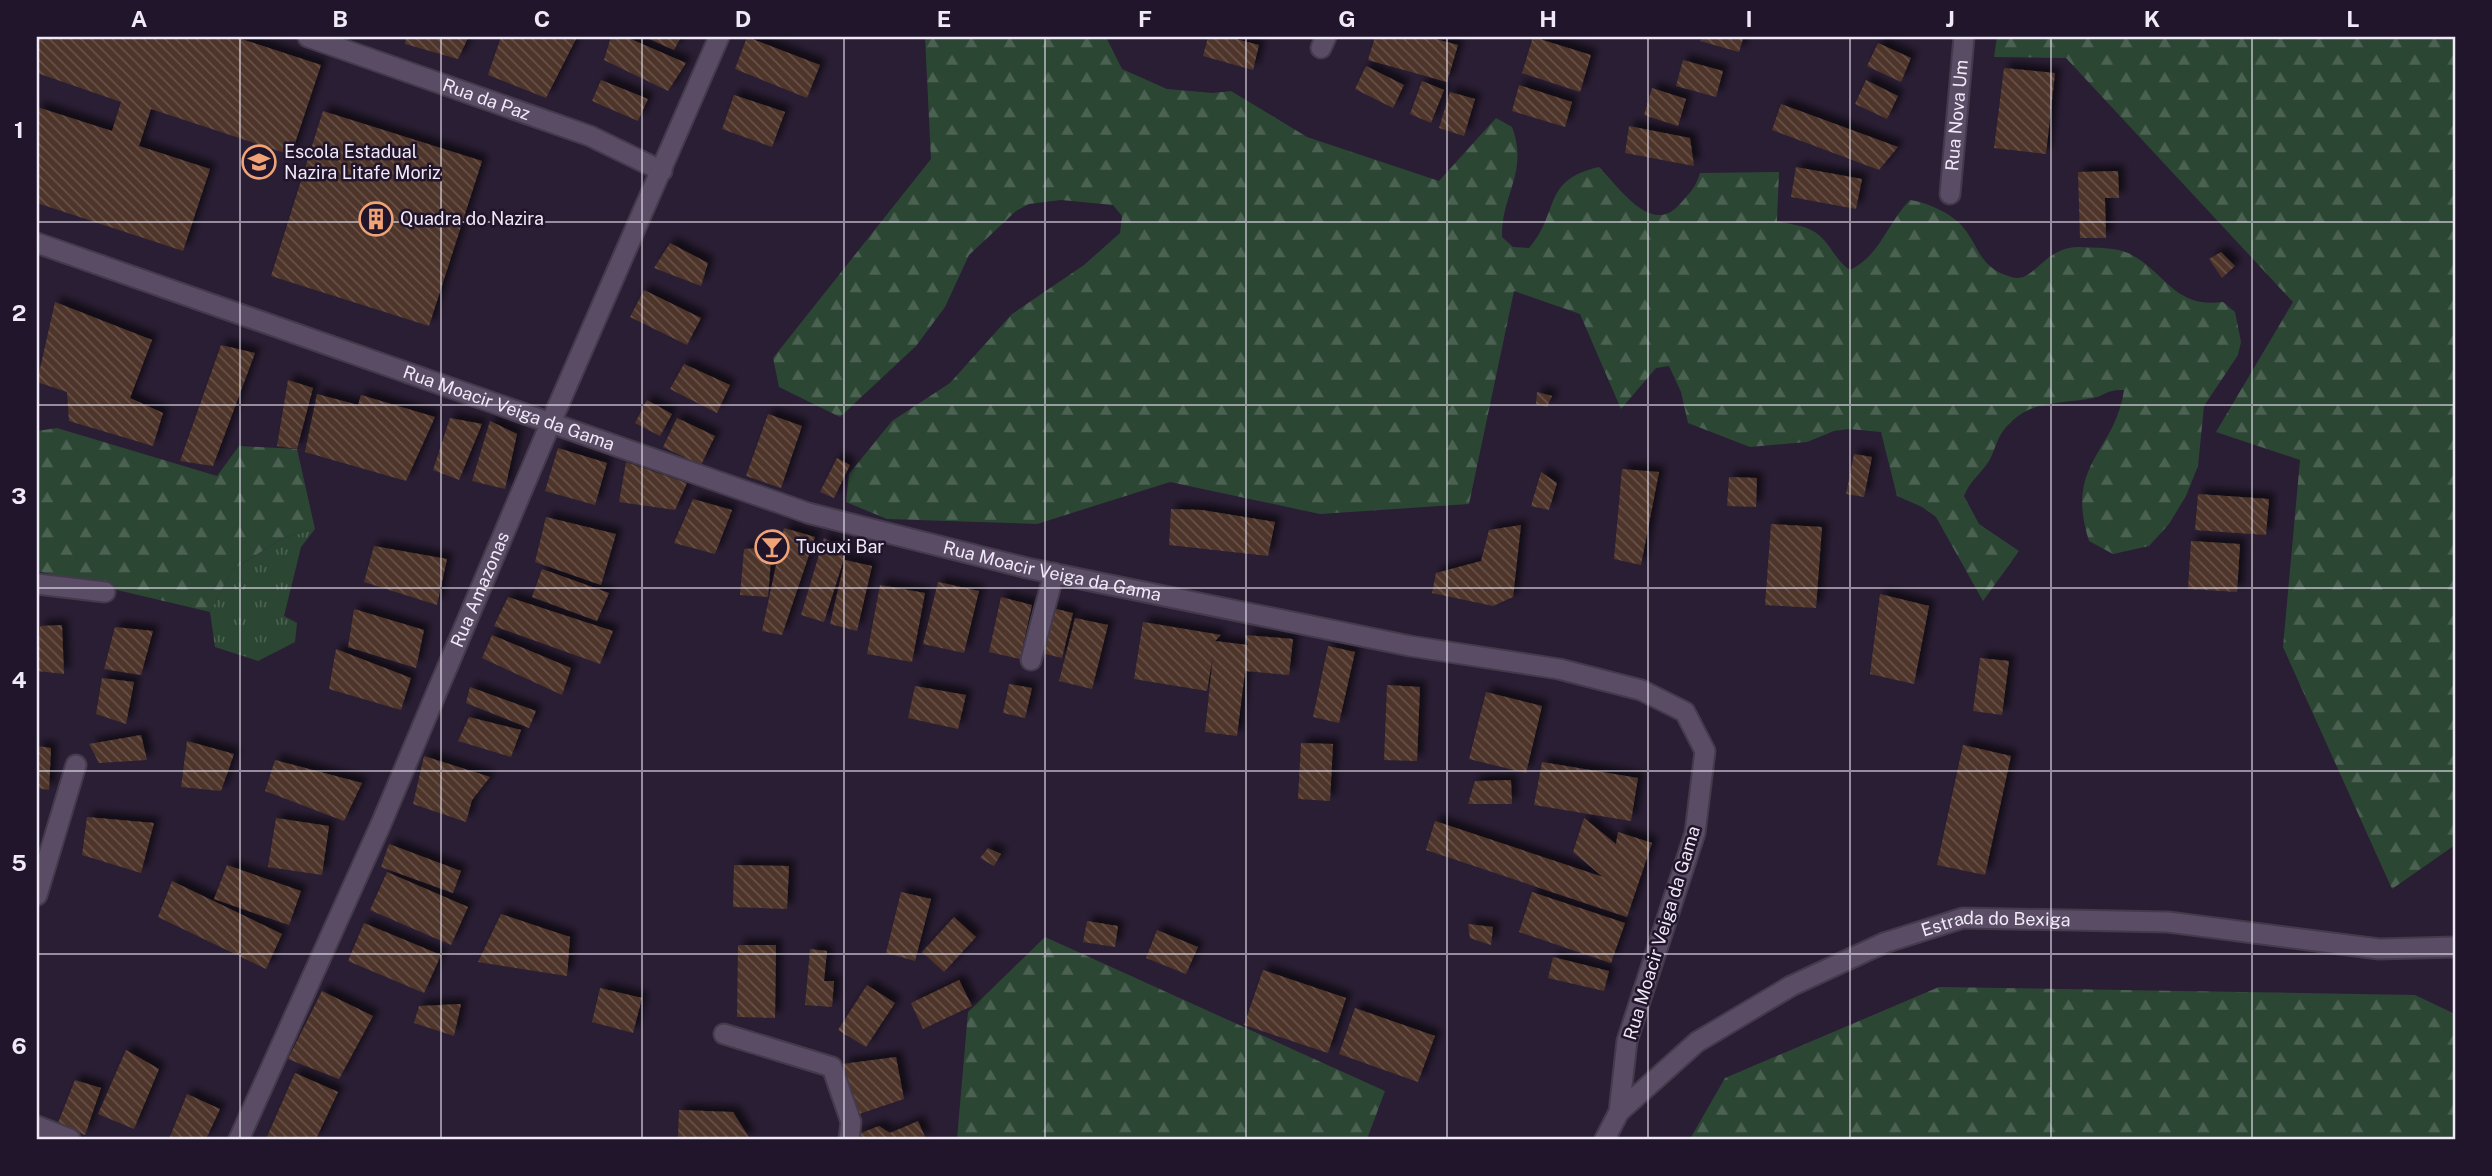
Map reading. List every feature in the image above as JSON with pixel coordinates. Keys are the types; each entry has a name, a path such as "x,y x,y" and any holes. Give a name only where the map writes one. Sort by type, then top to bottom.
{"street":[{"name":"Rua da Paz","path":"308,37 590,136 662,171"},
{"name":"Rua Amazonas","path":"239,1139 380,824 719,37"},
{"name":"Rua Nova Um","path":"1950,194 1965,37"},
{"name":"Rua Moacir Veiga da Gama","path":"37,243 808,513 1054,573 1410,646 1559,668 1641,690 1685,712 1705,751 1695,833 1627,1041 1619,1112"},
{"path":"1031,660 1054,573"},
{"path":"37,584 105,592"},
{"path":"37,895 76,765"},
{"name":"Estrada do Bexiga","path":"1605,1139 1619,1112 1697,1042 1791,986 1884,943 1963,918 2168,922 2379,949 2455,947"},
{"path":"724,1034 832,1067 851,1122 849,1139"},
{"path":"37,1126 70,1139"}],"green space":[{"path":"925,37 1106,37 1122,69 1167,89 1213,93 1231,91 1307,137 1439,181 1496,118 1512,127 1516,143 1516,171 1503,222 1502,237 1513,247 1529,248 1539,235 1560,189 1568,180 1599,167 1636,205 1658,215 1668,213 1679,205 1689,194 1700,173 1779,172 1777,221 1816,232 1850,270 1861,264 1877,247 1910,200 1916,201 1951,217 1962,226 1992,268 2011,277 2026,276 2048,258 2067,248 2107,248 2132,255 2182,295 2206,303 2223,302 2235,312 2241,342 2238,355 2204,406 2198,466 2186,496 2169,524 2149,546 2113,554 2089,541 2083,515 2083,493 2087,476 2119,411 2124,390 2033,408 2013,420 2001,434 1989,461 1964,496 1979,524 2019,551 1983,601 1936,517 1922,507 1897,496 1881,432 1849,429 1834,431 1807,442 1750,447 1688,423 1681,392 1669,366 1656,368 1621,409 1580,314 1514,291 1469,504 1320,514 1170,482 1037,524 887,519 846,502 849,474 892,421 950,383 1012,314 1084,265 1120,233 1122,216 1113,205 1061,200 1029,204 1016,211 969,255 945,307 916,346 840,417 779,387 773,358 931,159"},
{"path":"1997,37 2455,37 2455,845 2392,889 2283,647 2300,460 2216,432 2293,302 2066,58 1994,57"},
{"path":"57,428 217,476 239,446 297,449 315,529 283,538 232,570 210,612 37,571 37,431"},
{"path":"315,529 301,547 284,616 297,623 295,642 258,661 215,647 210,612 232,570 283,538"},
{"path":"1045,937 1385,1091 1367,1139 957,1139 968,1012"},
{"path":"1939,987 2415,995 2455,1014 2455,1139 1690,1139 1725,1078"}],"building":[{"path":"37,37 235,37 321,65 291,155 151,109 139,146 210,169 183,251 37,203 37,107 112,131 121,102 37,73"},
{"path":"406,37 468,38 458,59 405,44"},
{"path":"501,37 577,37 546,98 488,75"},
{"path":"611,37 626,37 686,63 668,91 604,60"},
{"path":"645,37 681,37 674,50"},
{"path":"747,37 820,65 807,98 735,69"},
{"path":"1208,37 1228,37 1259,45 1253,70 1203,56"},
{"path":"1375,37 1428,37 1458,45 1447,82 1368,60"},
{"path":"1533,37 1591,55 1580,92 1522,73"},
{"path":"1704,37 1743,39 1739,52 1700,41"},
{"path":"1878,43 1911,58 1901,82 1867,66"},
{"path":"1683,60 1723,71 1716,97 1676,86"},
{"path":"1366,66 1404,85 1393,108 1355,89"},
{"path":"2004,68 2055,73 2046,154 1994,148"},
{"path":"601,80 648,99 638,121 592,101"},
{"path":"1866,80 1898,96 1887,119 1855,104"},
{"path":"1422,81 1444,90 1431,123 1410,114"},
{"path":"1519,85 1572,102 1565,127 1512,111"},
{"path":"1652,88 1686,99 1678,126 1644,115"},
{"path":"1450,92 1475,99 1464,136 1439,128"},
{"path":"734,95 785,112 772,147 722,129"},
{"path":"1781,104 1898,147 1879,170 1772,130"},
{"name":"Quadra do Nazira","path":"323,111 482,161 429,326 271,276"},
{"path":"1629,126 1690,138 1694,166 1625,153"},
{"path":"1796,167 1862,179 1856,209 1791,197"},
{"path":"2118,171 2119,198 2105,198 2106,238 2080,238 2078,172"},
{"path":"670,243 708,263 701,286 654,268"},
{"path":"2221,252 2235,266 2222,278 2209,259"},
{"path":"644,290 701,318 687,345 630,317"},
{"path":"55,302 152,340 130,398 163,413 153,446 69,421 67,392 37,382"},
{"path":"221,345 255,353 213,466 180,461"},
{"path":"684,364 730,385 717,413 670,389"},
{"path":"288,380 313,388 297,449 277,446"},
{"path":"1537,392 1552,396 1547,407 1536,404"},
{"path":"317,394 358,405 361,395 435,417 406,481 305,452"},
{"path":"647,400 672,414 660,436 635,423"},
{"path":"768,414 802,426 781,488 746,476"},
{"path":"450,418 482,424 459,480 433,470"},
{"path":"677,418 715,436 701,465 663,447"},
{"path":"490,421 517,434 505,489 472,481"},
{"path":"558,448 607,463 595,505 545,491"},
{"path":"1854,454 1872,457 1864,497 1846,494"},
{"path":"837,458 850,465 834,498 820,492"},
{"path":"626,462 687,483 675,510 619,502"},
{"path":"1622,469 1659,472 1641,565 1614,559"},
{"path":"1541,472 1557,483 1549,510 1531,506"},
{"path":"1729,477 1757,478 1756,507 1727,506"},
{"path":"2198,494 2269,499 2266,535 2195,530"},
{"path":"693,499 732,510 715,554 674,543"},
{"path":"1171,509 1202,510 1275,522 1268,556 1169,545"},
{"path":"546,517 616,534 601,585 535,562"},
{"path":"1771,524 1822,527 1816,608 1765,605"},
{"path":"1521,525 1513,597 1493,606 1432,593 1436,573 1481,561 1489,530"},
{"path":"784,528 815,537 782,635 762,631"},
{"path":"824,538 847,549 824,622 801,615"},
{"path":"2191,541 2240,544 2237,592 2188,589"},
{"path":"374,546 447,559 437,605 364,582"},
{"path":"772,547 768,597 740,595 744,549"},
{"path":"845,560 872,566 857,631 830,624"},
{"path":"542,569 609,593 597,621 532,597"},
{"path":"938,582 979,591 964,653 923,644"},
{"path":"880,585 925,593 912,662 867,654"},
{"path":"1880,594 1929,606 1914,684 1870,674"},
{"path":"508,597 613,631 600,664 494,626"},
{"path":"1001,597 1032,605 1020,659 989,652"},
{"path":"1052,608 1073,613 1062,658 1041,653"},
{"path":"354,609 424,630 416,668 348,647"},
{"path":"1075,618 1108,625 1092,689 1059,681"},
{"path":"1143,622 1221,635 1215,641 1248,645 1245,635 1293,639 1289,675 1245,671 1237,736 1205,732 1213,655 1207,691 1134,679"},
{"path":"62,625 64,674 37,671 40,626"},
{"path":"115,627 153,631 141,675 104,669"},
{"path":"492,635 571,668 562,695 482,658"},
{"path":"1328,646 1355,652 1339,723 1313,717"},
{"path":"336,649 411,678 401,710 329,689"},
{"path":"1980,658 2009,661 2002,715 1973,711"},
{"path":"102,678 134,682 126,724 96,714"},
{"path":"1009,684 1032,688 1025,718 1003,713"},
{"path":"1387,685 1420,687 1417,761 1384,760"},
{"path":"915,686 966,695 958,729 908,718"},
{"path":"470,687 536,711 529,728 466,703"},
{"path":"1486,692 1542,706 1526,773 1469,759"},
{"path":"469,717 521,730 511,757 458,741"},
{"path":"141,735 147,760 99,763 89,744"},
{"path":"187,741 234,754 221,791 181,787"},
{"path":"1301,743 1333,744 1330,801 1298,799"},
{"path":"1963,745 2011,756 1985,875 1937,865"},
{"path":"37,746 51,748 49,790 37,788"},
{"path":"424,756 490,777 472,800 466,822 413,804"},
{"path":"275,760 362,783 344,821 265,791"},
{"path":"1542,762 1638,778 1631,821 1534,805"},
{"path":"1511,780 1512,804 1468,804 1475,781"},
{"path":"87,817 154,823 141,873 82,855"},
{"path":"276,818 329,826 322,875 268,867"},
{"path":"1584,818 1616,844 1618,832 1652,843 1627,917 1426,850 1435,821 1603,877 1573,852"},
{"path":"389,844 461,871 453,893 381,867"},
{"path":"988,848 1001,854 994,866 980,858"},
{"path":"227,865 301,891 289,925 214,899"},
{"path":"734,865 789,866 787,909 733,907"},
{"path":"387,872 468,907 451,945 370,910"},
{"path":"172,881 282,934 266,969 158,917"},
{"path":"901,892 931,899 915,961 886,953"},
{"path":"1532,892 1625,923 1611,963 1519,932"},
{"path":"501,914 570,937 567,976 478,962"},
{"path":"954,917 976,937 944,972 922,952"},
{"path":"1087,921 1118,926 1115,947 1083,942"},
{"path":"364,923 441,955 424,993 348,961"},
{"path":"1468,924 1493,927 1491,945 1470,938"},
{"path":"1157,930 1198,947 1186,974 1146,958"},
{"path":"738,945 776,945 775,1018 737,1017"},
{"path":"810,949 827,951 824,981 834,981 832,1007 805,1005"},
{"path":"1553,957 1609,971 1604,991 1548,978"},
{"path":"1263,970 1346,998 1328,1053 1244,1025"},
{"path":"959,980 972,1006 923,1029 911,1003"},
{"path":"867,985 895,1003 866,1047 838,1030"},
{"path":"600,988 642,998 633,1033 592,1022"},
{"path":"322,991 373,1016 339,1079 288,1059"},
{"path":"461,1004 454,1036 414,1023 419,1006"},
{"path":"1355,1008 1435,1036 1418,1082 1339,1054"},
{"path":"126,1050 159,1069 134,1129 98,1114"},
{"path":"896,1057 904,1099 856,1115 842,1064"},
{"path":"295,1073 338,1092 316,1139 266,1139"},
{"path":"75,1080 101,1088 85,1135 58,1123"},
{"path":"187,1094 220,1109 206,1139 169,1139"},
{"path":"679,1110 733,1112 750,1139 678,1139"},
{"path":"918,1121 926,1139 857,1139 856,1135 879,1126 890,1133"}],"place":[{"name":"Escola Estadual Nazira Litafe Moriz","path":"259,162"},
{"name":"Quadra do Nazira","path":"376,219"},
{"name":"Tucuxi Bar","path":"772,547"}]}
